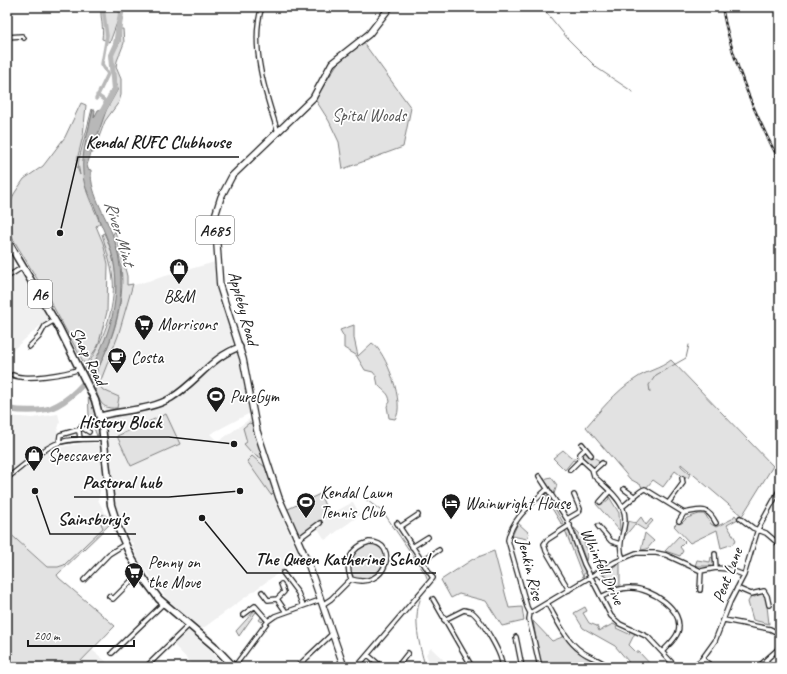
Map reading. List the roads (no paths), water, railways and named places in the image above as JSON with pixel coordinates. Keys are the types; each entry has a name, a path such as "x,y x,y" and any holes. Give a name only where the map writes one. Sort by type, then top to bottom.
{"highway":[{"name":"Shap Road","path":"7,240 55,320 88,385 100,416 104,438 111,503 125,544 140,572 164,603 214,646 234,667"}],"main road":[{"name":"Appleby Road","path":"344,667 308,563 279,498 261,443 240,347 220,287 215,216 221,197 232,176 313,98 332,63 369,34 390,7"}],"street":[{"path":"262,7 257,23 260,63 266,96 278,133"},
{"path":"7,37 22,36 24,38"},
{"path":"7,277 24,267"},
{"path":"29,347 39,337 45,326 55,320"},
{"path":"100,416 156,404 170,399 194,381 224,353 240,347"},
{"path":"13,375 28,377 68,373 80,368"},
{"path":"28,371 28,377"},
{"path":"59,443 60,435 78,431 81,427 86,428 89,432"},
{"path":"78,431 80,439"},
{"path":"7,478 50,447 59,443 80,439 104,438"},
{"path":"582,444 591,455"},
{"path":"570,470 581,459 580,455 585,449"},
{"path":"581,459 593,471 594,476 622,507 625,518 620,550 623,558"},
{"path":"593,471 602,463"},
{"name":"Whinfell Drive","path":"539,476 567,519 590,577 615,621 648,637 663,651 676,667"},
{"path":"682,478 683,483 687,486"},
{"path":"669,502 683,483"},
{"name":"Jenkin Rise","path":"540,667 529,618 530,613 508,540 510,530 516,520 547,489"},
{"path":"624,489 635,496"},
{"path":"622,507 639,491 644,489 669,502 684,513 702,510 709,512 716,523"},
{"name":"Peat Lane","path":"693,667 702,659 715,641 730,602 744,575 758,529 779,495 780,489"},
{"path":"600,502 609,492"},
{"path":"567,519 579,512 580,509 574,495"},
{"path":"702,504 702,510"},
{"path":"679,521 684,513"},
{"path":"357,667 433,578 398,525 418,515"},
{"path":"740,518 753,528 766,533 780,545"},
{"path":"297,540 320,523"},
{"path":"569,590 546,551 544,544 547,540 570,525"},
{"path":"598,526 614,543 620,544"},
{"path":"412,547 428,537"},
{"path":"369,542 377,543 385,549 387,559 382,571 375,578 363,582 351,579 348,564 349,558 356,549 369,542"},
{"path":"84,580 109,554 125,544"},
{"path":"421,561 439,550"},
{"path":"530,613 623,558 636,553 656,553 666,555 701,571 716,568 728,569 744,575"},
{"path":"715,554 716,568"},
{"path":"700,590 701,571"},
{"path":"109,596 113,599 140,572"},
{"path":"284,573 298,593 303,606"},
{"path":"596,574 607,580 616,590"},
{"path":"234,667 268,621 303,606 332,599 351,579"},
{"path":"262,592 270,601 277,599 284,592 281,584"},
{"path":"601,597 616,590 632,588 654,594 670,607 676,616 678,631 675,639 663,651"},
{"path":"737,588 751,594 764,591 770,606"},
{"path":"277,599 286,612"},
{"path":"433,599 472,667"},
{"path":"112,653 164,603"},
{"path":"547,603 575,646 581,652 602,661 608,667"},
{"path":"243,615 255,606 268,621"},
{"path":"444,620 464,610 472,612 490,637 501,659 502,667"},
{"path":"724,620 770,629 780,634"},
{"path":"146,667 189,625"},
{"path":"296,667 332,634"},
{"path":"516,637 522,667"},
{"path":"758,667 778,652 780,645"},
{"path":"397,667 408,653"},
{"path":"368,655 382,667"},
{"path":"702,659 713,667"},
{"path":"766,661 772,667"},
{"path":"779,667 780,662"}],"waterway":[{"path":"96,99 108,74 102,64 107,36 103,7"},
{"name":"River Mint","path":"100,116 114,90 111,55 116,44 122,7"},
{"path":"542,7 568,39 597,68 633,92"},
{"path":"97,95 104,100 106,104"},
{"path":"650,392 649,385 656,375 686,358 689,345"},
{"name":"River Mint","path":"7,409 35,411 58,405 77,390 96,366"},
{"path":"364,498 384,513 426,575 427,579"},
{"path":"420,600 417,624 419,641 425,665 423,667"}],"railway":[{"path":"722,7 732,48 745,87 761,125 780,162"}],"place":[{"name":"Kendal RUFC Clubhouse","path":"60,233"},
{"name":"B&M","path":"179,285"},
{"name":"Morrisons","path":"144,341"},
{"name":"Costa","path":"117,374"},
{"name":"PureGym","path":"216,413"},
{"name":"History Block","path":"234,444"},
{"name":"Specsavers","path":"34,472"},
{"name":"Sainsbury's","path":"35,491"},
{"name":"Pastoral hub","path":"240,491"},
{"name":"The Queen Katherine School","path":"202,518"},
{"name":"Kendal Lawn Tennis Club","path":"306,519"},
{"name":"Wainwright House","path":"451,520"},
{"name":"Penny on the Move","path":"134,589"}],"park label":[{"name":"Spital Woods","path":"369,115"}]}
